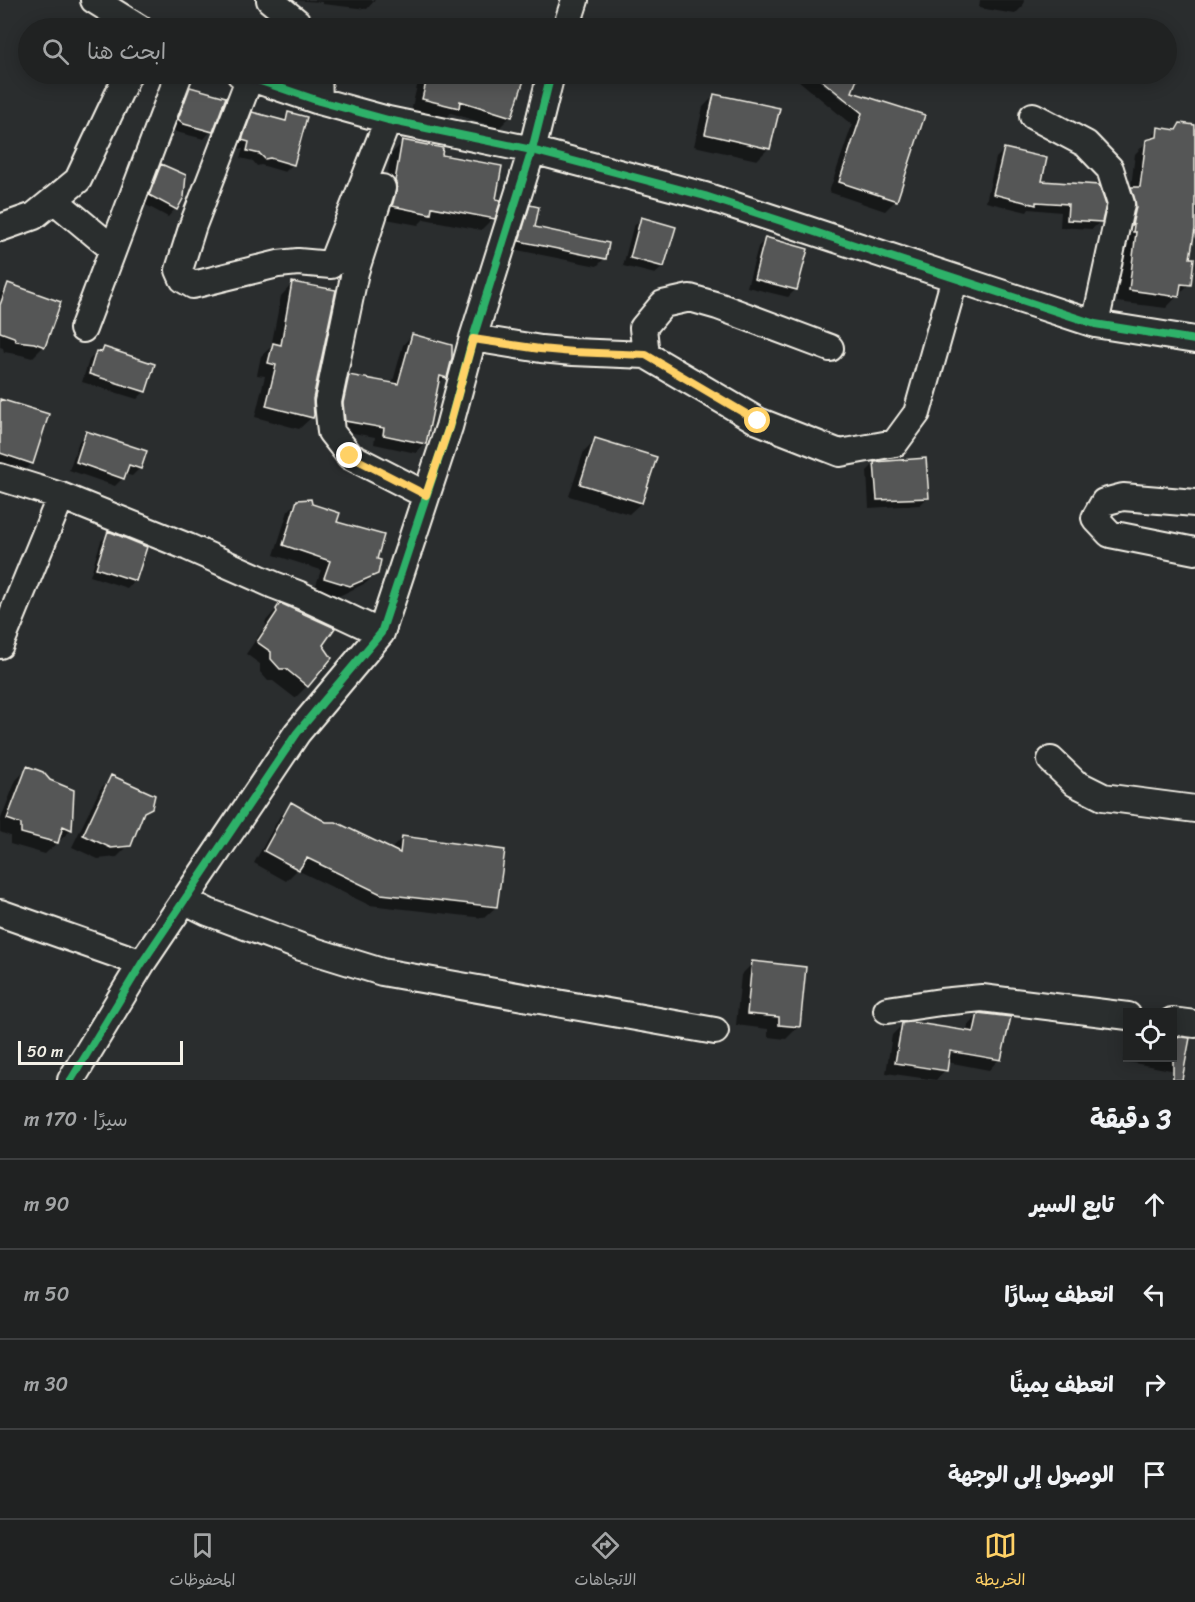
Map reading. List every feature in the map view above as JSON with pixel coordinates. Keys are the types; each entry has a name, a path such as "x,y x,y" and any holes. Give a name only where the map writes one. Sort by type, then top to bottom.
{"street":[{"path":"94,0 128,15"},
{"path":"270,0 292,18"},
{"path":"569,18 574,0"},
{"path":"0,228 34,216 78,180 123,84"},
{"path":"83,329 175,84"},
{"path":"242,84 179,270 183,279 193,285 278,264 298,262 331,265 388,120"},
{"path":"271,84 319,101 388,120 532,150 705,196 1095,324 1195,340"},
{"path":"318,84 319,101"},
{"path":"71,1080 142,963 297,734 381,633 449,427 473,339 532,150 548,84"},
{"path":"1033,116 1086,144 1110,169 1121,204 1095,324"},
{"path":"382,188 355,272 328,402 331,432 350,456 426,495"},
{"path":"54,200 113,249"},
{"path":"473,339 551,350 646,355 758,421 840,453 895,443 917,413 955,278"},
{"path":"646,355 643,328 663,304 690,298 718,306 830,348"},
{"path":"0,477 61,496 188,547 300,594 381,633"},
{"path":"0,645 61,496"},
{"path":"1195,503 1123,497 1104,502 1095,518 1110,534 1195,551"},
{"path":"1051,760 1075,783 1103,797 1195,809"},
{"path":"184,900 208,912 301,947 382,972 715,1031"},
{"path":"0,914 142,963"},
{"path":"887,1010 982,998 1123,1015"},
{"path":"1177,1022 1195,1024"}],"building":[{"path":"426,84 523,84 512,117 460,101 459,108 422,99"},
{"path":"826,84 855,84 852,92 925,115 897,201 839,182 862,113"},
{"path":"190,87 226,97 213,132 184,124 178,119"},
{"path":"714,94 780,108 770,149 705,134"},
{"path":"252,112 286,121 288,112 307,117 294,165 270,158 265,159 260,154 247,151 249,142 242,140"},
{"path":"1180,123 1195,125 1195,229 1190,258 1194,258 1191,285 1181,284 1179,297 1129,290 1136,232 1133,232 1134,225 1132,225 1136,207 1131,187 1140,187 1146,140 1157,137 1158,127 1176,130"},
{"path":"402,140 443,148 442,155 502,166 496,199 501,200 495,219 432,207 431,214 392,206 396,192 395,181"},
{"path":"1004,148 1047,158 1042,181 1099,185 1106,205 1102,222 1067,220 1068,204 1036,202 1036,205 993,194"},
{"path":"161,164 186,175 184,197 177,210 149,195"},
{"path":"530,205 539,207 535,227 609,243 606,259 519,241"},
{"path":"641,217 676,227 664,267 630,258"},
{"path":"765,237 808,249 797,290 754,279"},
{"path":"292,282 336,290 313,399 313,418 266,406 276,365 268,363 273,343 281,345"},
{"path":"8,283 61,302 45,347 16,341 14,337 0,332 0,305"},
{"path":"412,334 452,345 452,358 447,378 440,376 426,444 383,435 384,428 345,421 343,403 349,375 398,384"},
{"path":"104,347 155,364 146,392 89,374 96,351 102,352"},
{"path":"0,399 49,414 33,464 0,453"},
{"path":"86,431 147,451 141,469 129,465 124,479 76,462"},
{"path":"595,438 657,457 642,503 580,484"},
{"path":"926,458 929,498 877,500 874,462"},
{"path":"311,499 312,504 340,513 337,522 384,535 377,559 381,560 378,574 350,586 324,578 330,561 283,545 297,500"},
{"path":"108,531 147,547 136,581 96,568"},
{"path":"280,603 335,628 323,645 332,658 308,687 286,669 280,669 271,659 271,652 257,642 277,612 276,609"},
{"path":"27,766 43,772 50,780 74,790 72,830 63,826 58,843 21,833 21,824 7,819"},
{"path":"111,775 155,795 152,808 144,812 131,846 111,848 83,835"},
{"path":"291,802 326,822 336,822 400,853 402,836 505,850 497,907 381,894 307,858 299,870 264,851"},
{"path":"752,961 806,967 800,1027 779,1025 779,1017 747,1014"},
{"path":"978,1013 1011,1017 1001,1060 950,1051 947,1071 895,1063 902,1023 911,1022 974,1032"},
{"path":"1177,1036 1190,1038 1182,1080 1173,1080 1173,1062 1177,1062"}],"cycle path":[{"path":"269,84 319,101 388,120 532,150 705,196 1095,324 1195,340"},
{"path":"71,1080 142,963 297,733 381,633 449,427 473,338 532,150 548,84"}],"route":[{"path":"350,456 426,495 449,427 473,339 540,349 646,355 758,421"}]}
